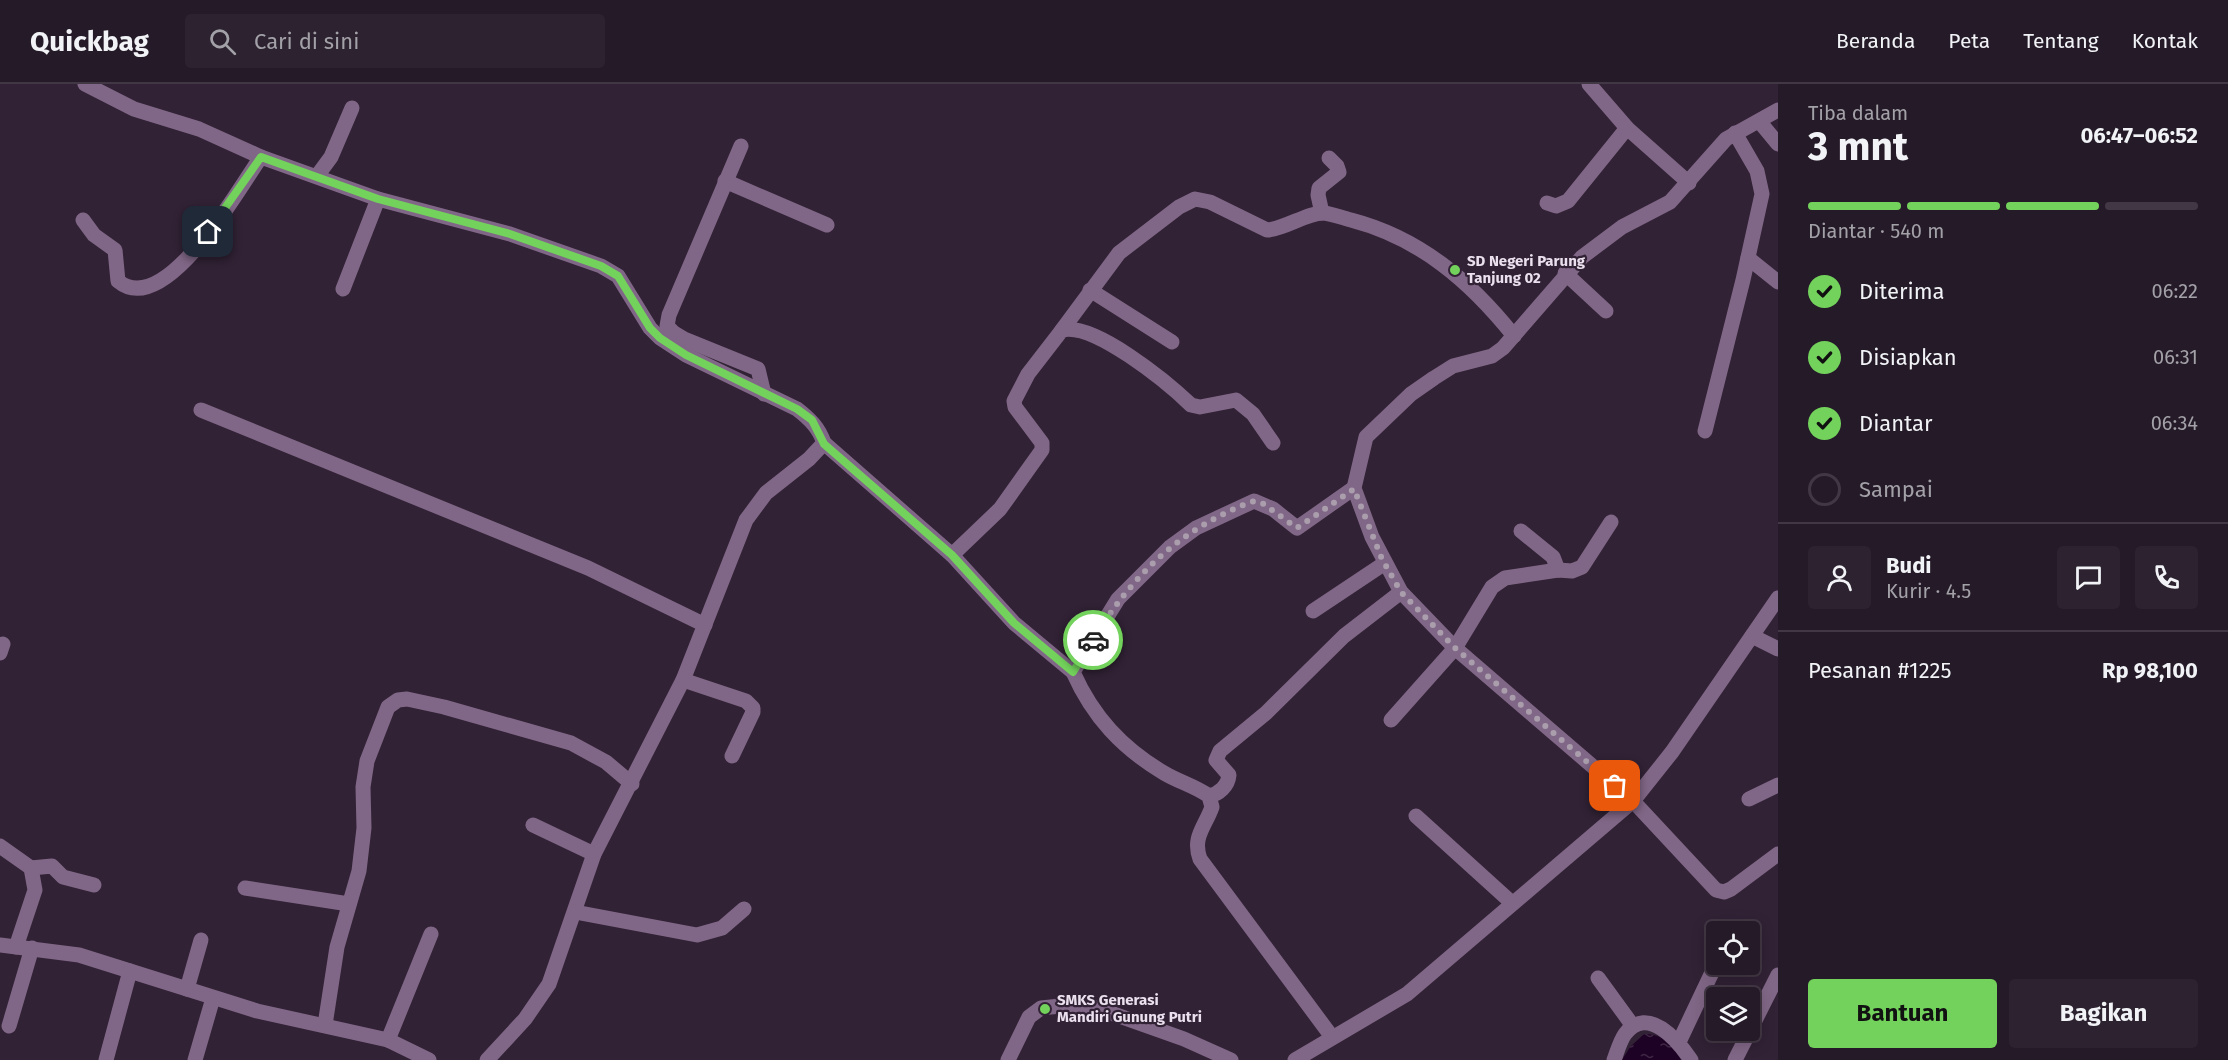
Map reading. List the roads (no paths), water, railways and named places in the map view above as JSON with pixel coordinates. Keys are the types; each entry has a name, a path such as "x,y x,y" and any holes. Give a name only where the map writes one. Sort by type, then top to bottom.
{"street":[{"path":"85,84 134,109 199,129 261,157 378,199 510,234 601,266 618,276 650,328 660,338 677,350 797,409 812,420 824,444 952,555 1014,623 1073,672 1100,720 1120,742 1163,773 1209,796 1218,794 1228,781 1226,770 1216,760 1220,751 1266,713 1344,636 1401,592"},
{"path":"1589,84 1627,128 1689,183"},
{"path":"317,176 331,157 352,108"},
{"path":"1778,110 1735,132 1717,148 1689,183 1670,202 1622,227 1595,246 1565,273 1514,336 1491,356 1453,366 1434,378 1377,425 1366,437 1354,489 1385,563 1401,592 1455,648 1633,801 1716,890 1724,892 1731,889 1778,854"},
{"path":"1759,121 1778,144"},
{"path":"1547,203 1556,206 1568,201 1627,128"},
{"path":"1705,431 1749,258 1762,184 1735,132"},
{"path":"741,146 673,304 667,326 684,339 758,369 764,394"},
{"path":"83,220 94,235 116,250 118,281 129,288 145,288 186,261 261,157"},
{"path":"1322,213 1318,195 1319,188 1339,172 1337,166 1329,158"},
{"path":"725,181 827,225"},
{"path":"343,290 378,199"},
{"path":"952,555 1000,509 1042,450 1042,443 1015,406 1015,394 1119,253 1179,207 1195,199 1210,201 1267,230 1276,230 1322,213 1376,226 1414,244 1460,278 1491,307 1514,336"},
{"path":"1749,258 1778,282"},
{"path":"1565,273 1606,311"},
{"path":"1090,290 1172,342"},
{"path":"1062,330 1070,328 1087,332 1141,363 1191,405 1200,407 1236,400 1253,414 1273,443"},
{"path":"201,411 588,568 705,625"},
{"path":"487,1060 525,1018 549,984 594,854 632,784 683,680 746,520 766,493 824,444"},
{"path":"1073,672 1118,599 1170,547 1196,528 1254,501 1267,506 1297,528 1354,489"},
{"path":"1391,720 1455,648 1492,587 1505,578 1558,570 1572,571 1582,567 1611,522"},
{"path":"1521,531 1553,557 1558,570"},
{"path":"1313,611 1385,563"},
{"path":"1295,1060 1407,994 1633,801 1677,745 1778,598"},
{"path":"1752,636 1778,649"},
{"path":"683,680 746,701 753,708 732,756"},
{"path":"325,1025 338,947 359,871 364,828 363,787 367,761 384,715 398,700 407,699 444,707 571,743 606,762 632,784"},
{"path":"1749,799 1778,785"},
{"path":"1209,796 1212,807 1198,833 1195,846 1200,859 1332,1037"},
{"path":"1416,816 1512,903"},
{"path":"533,825 594,854"},
{"path":"0,846 32,868 52,866 63,877 94,885"},
{"path":"16,947 35,890 32,868"},
{"path":"245,888 349,904"},
{"path":"575,912 697,935 722,928 744,909"},
{"path":"388,1040 431,934"},
{"path":"187,989 201,940"},
{"path":"0,945 80,955 257,1011 388,1040 429,1060"},
{"path":"9,1026 32,948"},
{"path":"106,1060 130,971"},
{"path":"1678,1042 1711,975"},
{"path":"1735,1060 1778,975"},
{"path":"1599,978 1633,1026"},
{"path":"195,1060 213,998"},
{"path":"1008,1060 1029,1017 1041,1008 1070,1005 1094,1007 1184,1039 1232,1060"},
{"path":"1614,1060 1625,1035 1633,1026 1647,1022 1660,1027 1678,1042 1691,1060"}],"water":[{"path":"1644,1034 1662,1038 1674,1049 1681,1060 1622,1060 1630,1047"}],"place":[{"name":"SD Negeri Parung Tanjung 02","path":"1455,270"},
{"name":"SMKS Generasi Mandiri Gunung Putri","path":"1045,1009"}]}
